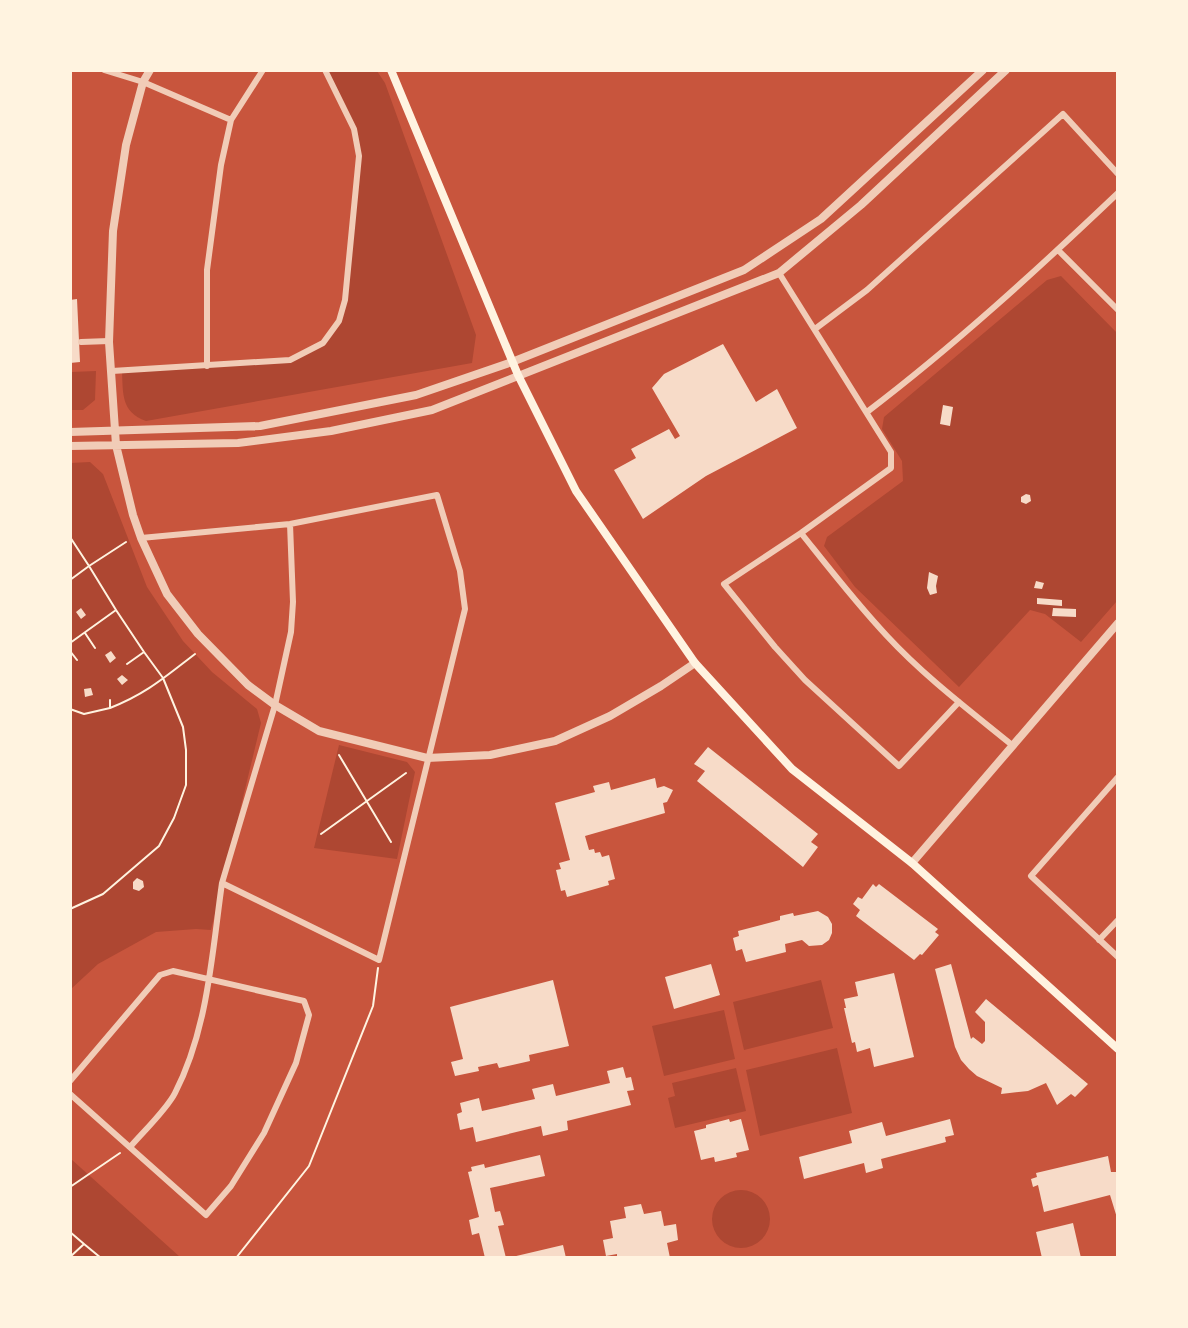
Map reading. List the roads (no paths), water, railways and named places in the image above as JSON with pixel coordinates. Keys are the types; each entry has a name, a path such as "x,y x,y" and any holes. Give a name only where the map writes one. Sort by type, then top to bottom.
{"main road":[{"path":"392,70 512,362 576,491 695,663 792,769 912,863 1118,1049"}],"street":[{"path":"104,70 143,82 231,120"},
{"path":"150,70 143,82 126,145 113,231 110,340 116,445 141,538 167,594 198,634 248,685 275,705 319,731 428,758 490,754 555,741 610,716 695,663"},
{"path":"207,366 207,270 221,165 231,120 263,70"},
{"path":"112,371 290,360 323,343 339,321 345,300 359,156 354,129 325,70"},
{"path":"70,432 260,426 416,395 512,362 744,270 821,219 983,70"},
{"path":"70,446 238,443 332,431 432,410 779,273 861,205 1006,70"},
{"path":"815,329 867,290 1063,114 1118,174"},
{"path":"867,412 959,338 1118,193"},
{"path":"1058,250 1118,310"},
{"path":"779,273 891,452 891,468 801,533 724,584 775,648 805,680 899,766 959,702"},
{"path":"81,342 110,340"},
{"path":"141,538 290,524 437,495 460,571 465,609 379,960 222,883"},
{"path":"131,1146 174,1095 196,1043 222,883 275,705 291,632 294,602 290,524"},
{"path":"801,533 846,590 888,637 959,702 1011,745"},
{"path":"912,863 1118,622"},
{"path":"1118,777 1031,876 1118,957"},
{"path":"1099,940 1118,920"},
{"path":"70,1081 160,975 173,971 304,1002 309,1015 296,1063 264,1133 231,1186 206,1215 70,1094"}]}
